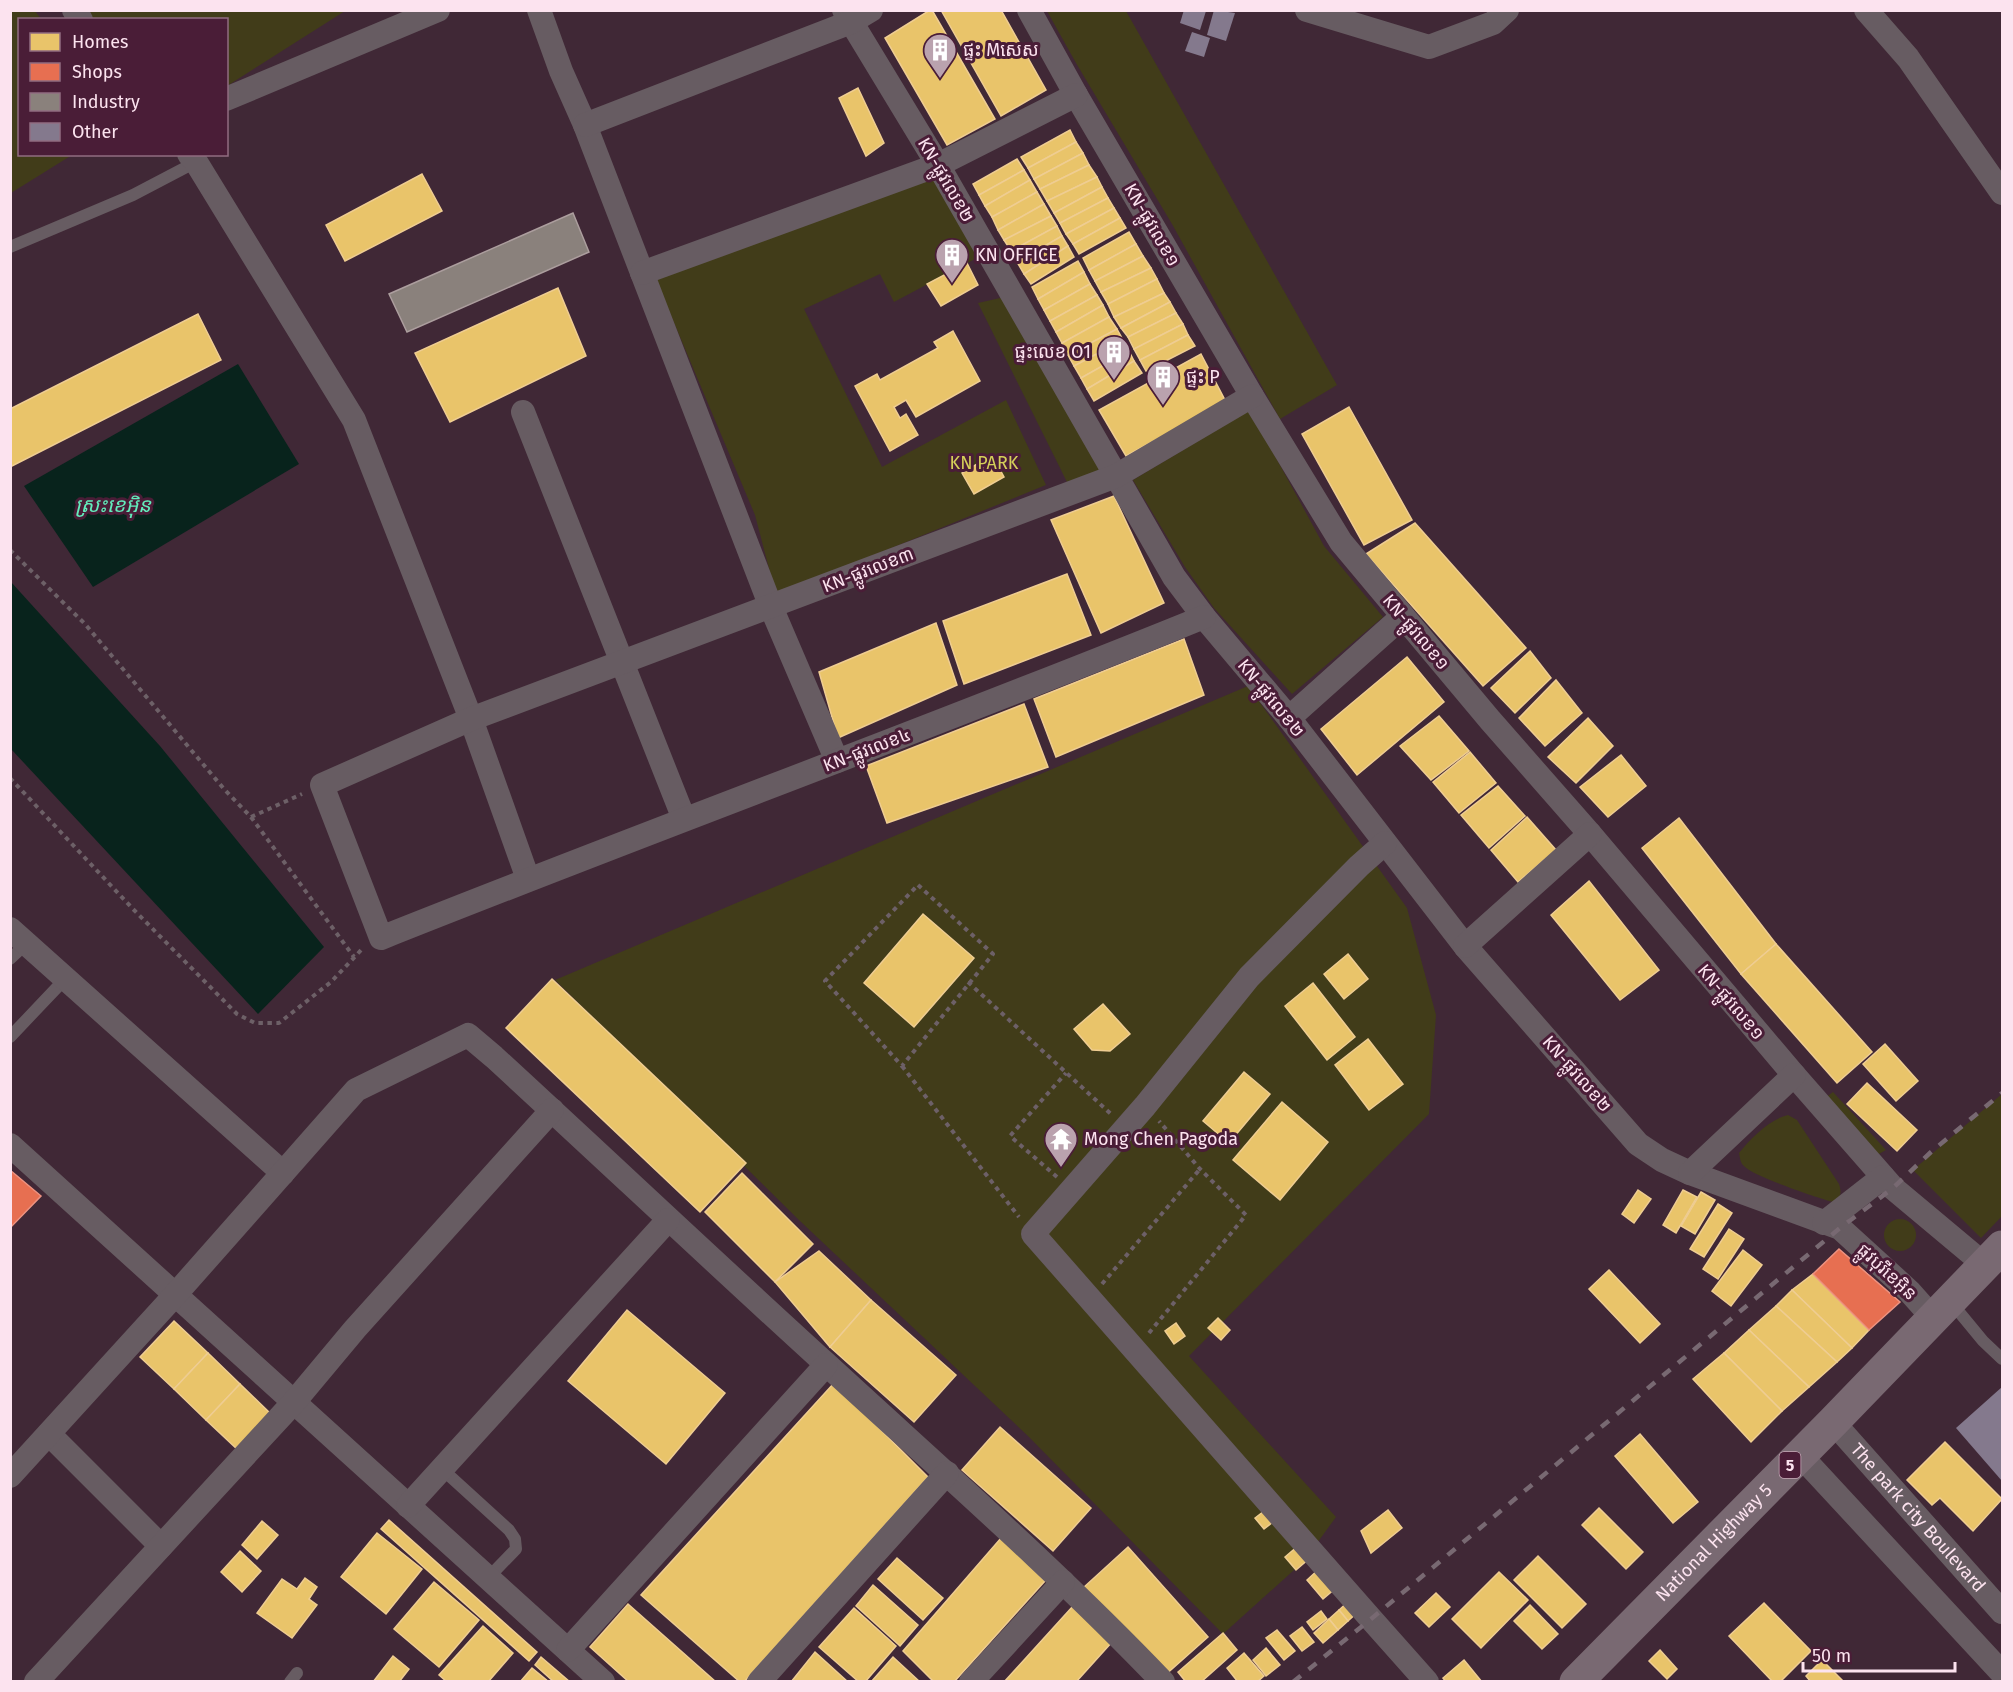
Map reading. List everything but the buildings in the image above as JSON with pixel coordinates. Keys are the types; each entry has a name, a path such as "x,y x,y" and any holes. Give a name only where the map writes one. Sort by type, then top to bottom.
{"highway":[{"name":"National Highway 5","path":"1576,1682 1994,1256"}],"street":[{"path":"228,98 438,10"},
{"path":"539,10 771,607 837,761"},
{"name":"KN-ផ្លូវលេខ១","path":"1029,10 1076,95 1252,396 1341,542 1794,1076 1888,1183"},
{"path":"1307,10 1429,47 1493,23 1507,10"},
{"path":"1866,10 1908,58 2002,193"},
{"path":"585,126 855,14"},
{"name":"KN-ផ្លូវលេខ២","path":"855,14 938,165 1174,577 1204,617 1289,718 1465,946 1638,1143 1662,1160 1690,1173 1832,1226"},
{"path":"642,273 938,165 1076,95"},
{"path":"193,158 354,420 471,719 528,879"},
{"name":"KN-ផ្លូវលេខ៣","path":"322,785 471,719 1116,476 1252,396"},
{"path":"523,411 684,819"},
{"path":"1289,718 1402,616"},
{"name":"KN-ផ្លូវលេខ៤","path":"381,938 528,879 1051,679 1204,617"},
{"path":"322,785 381,938"},
{"path":"1465,946 1590,834"},
{"path":"1385,843 1359,866 1249,977 1145,1106 1117,1119 1033,1234 1427,1682"},
{"path":"16,944 66,978 283,1173"},
{"path":"10,1476 175,1295 356,1090 468,1035 826,1365 947,1473 1114,1631 1163,1682"},
{"path":"1690,1173 1794,1076"},
{"path":"36,1682 294,1402 363,1320 552,1110"},
{"path":"10,1145 603,1682"},
{"path":"1832,1226 1888,1183 1994,1256"},
{"path":"408,1506 668,1220"},
{"name":"ផ្លូវបុរីខេអ៊ិន","path":"1832,1226 1909,1291 1941,1309"},
{"path":"568,1650 826,1365"},
{"name":"The park city Boulevard","path":"1833,1422 2002,1612"},
{"path":"49,1434 161,1546"},
{"path":"1800,1455 2002,1673"},
{"path":"759,1682 947,1473"},
{"path":"971,1682 1063,1582"}],"lane":[{"path":"10,247 133,195 193,158"},
{"path":"10,1037 66,978"},
{"path":"1941,1309 1983,1341 2002,1359"},
{"path":"442,1469 509,1530 515,1539 516,1549 488,1578"}],"path":[{"path":"10,550 85,624 224,789 251,817 354,957"},
{"path":"10,778 132,908 237,1014 255,1023 279,1023 331,982 361,949 381,938"},
{"path":"251,817 322,785"},
{"path":"902,1066 993,954 918,885 825,981 902,1066 1033,1234"},
{"path":"968,982 1117,1119"},
{"path":"1065,1072 1010,1136 1057,1177 1065,1168"},
{"path":"1135,1350 1246,1215 1200,1169 1145,1106"},
{"path":"1101,1121 1117,1119"},
{"path":"1090,1298 1200,1169"}],"green space":[{"path":"11,10 35,11 40,18 18,18 18,156 70,156 11,193"},
{"path":"77,11 345,11 228,85 228,18 83,18"},
{"path":"1047,11 1126,11 1337,385 1280,419 1172,224"},
{"name":"KN PARK","path":"937,171 988,252 894,302 880,274 804,309 882,467 1006,400 1046,485 776,595 755,515 656,280"},
{"path":"1009,296 1106,470 1068,484 978,303"},
{"path":"1250,410 1324,546 1383,617 1292,694 1214,608 1185,567 1133,480"},
{"name":"Mong Chen Pagoda","path":"1248,686 1407,908 1436,1015 1429,1114 1189,1356 1336,1517 1304,1561 1223,1634 1028,1436 800,1221 555,980"},
{"path":"1833,1092 1886,1150 1877,1155 1825,1098"},
{"path":"2002,1094 2002,1216 1981,1238 1913,1170"},
{"path":"1788,1115 1797,1120 1839,1184 1840,1194 1833,1202 1772,1181 1750,1170 1742,1163 1739,1153 1749,1141 1768,1125"},
{"path":"1900,1219 1911,1224 1916,1235 1911,1246 1900,1251 1889,1246 1884,1235 1889,1224"}],"water":[{"name":"ស្រះខេអ៊ិន","path":"238,364 299,464 93,587 24,486"},
{"path":"11,582 160,746 324,947 258,1014 11,749"}],"railway":[{"path":"1293,1682 1840,1228 1893,1188 1931,1152 2002,1093"}],"place":[{"name":"ផ្ទះ Mសេស","path":"940,79"},
{"name":"KN OFFICE","path":"952,284"},
{"name":"ផ្ទះលេខ O1","path":"1114,381"},
{"name":"ផ្ទះ P","path":"1163,406"},
{"name":"Mong Chen Pagoda","path":"1061,1168"}]}
